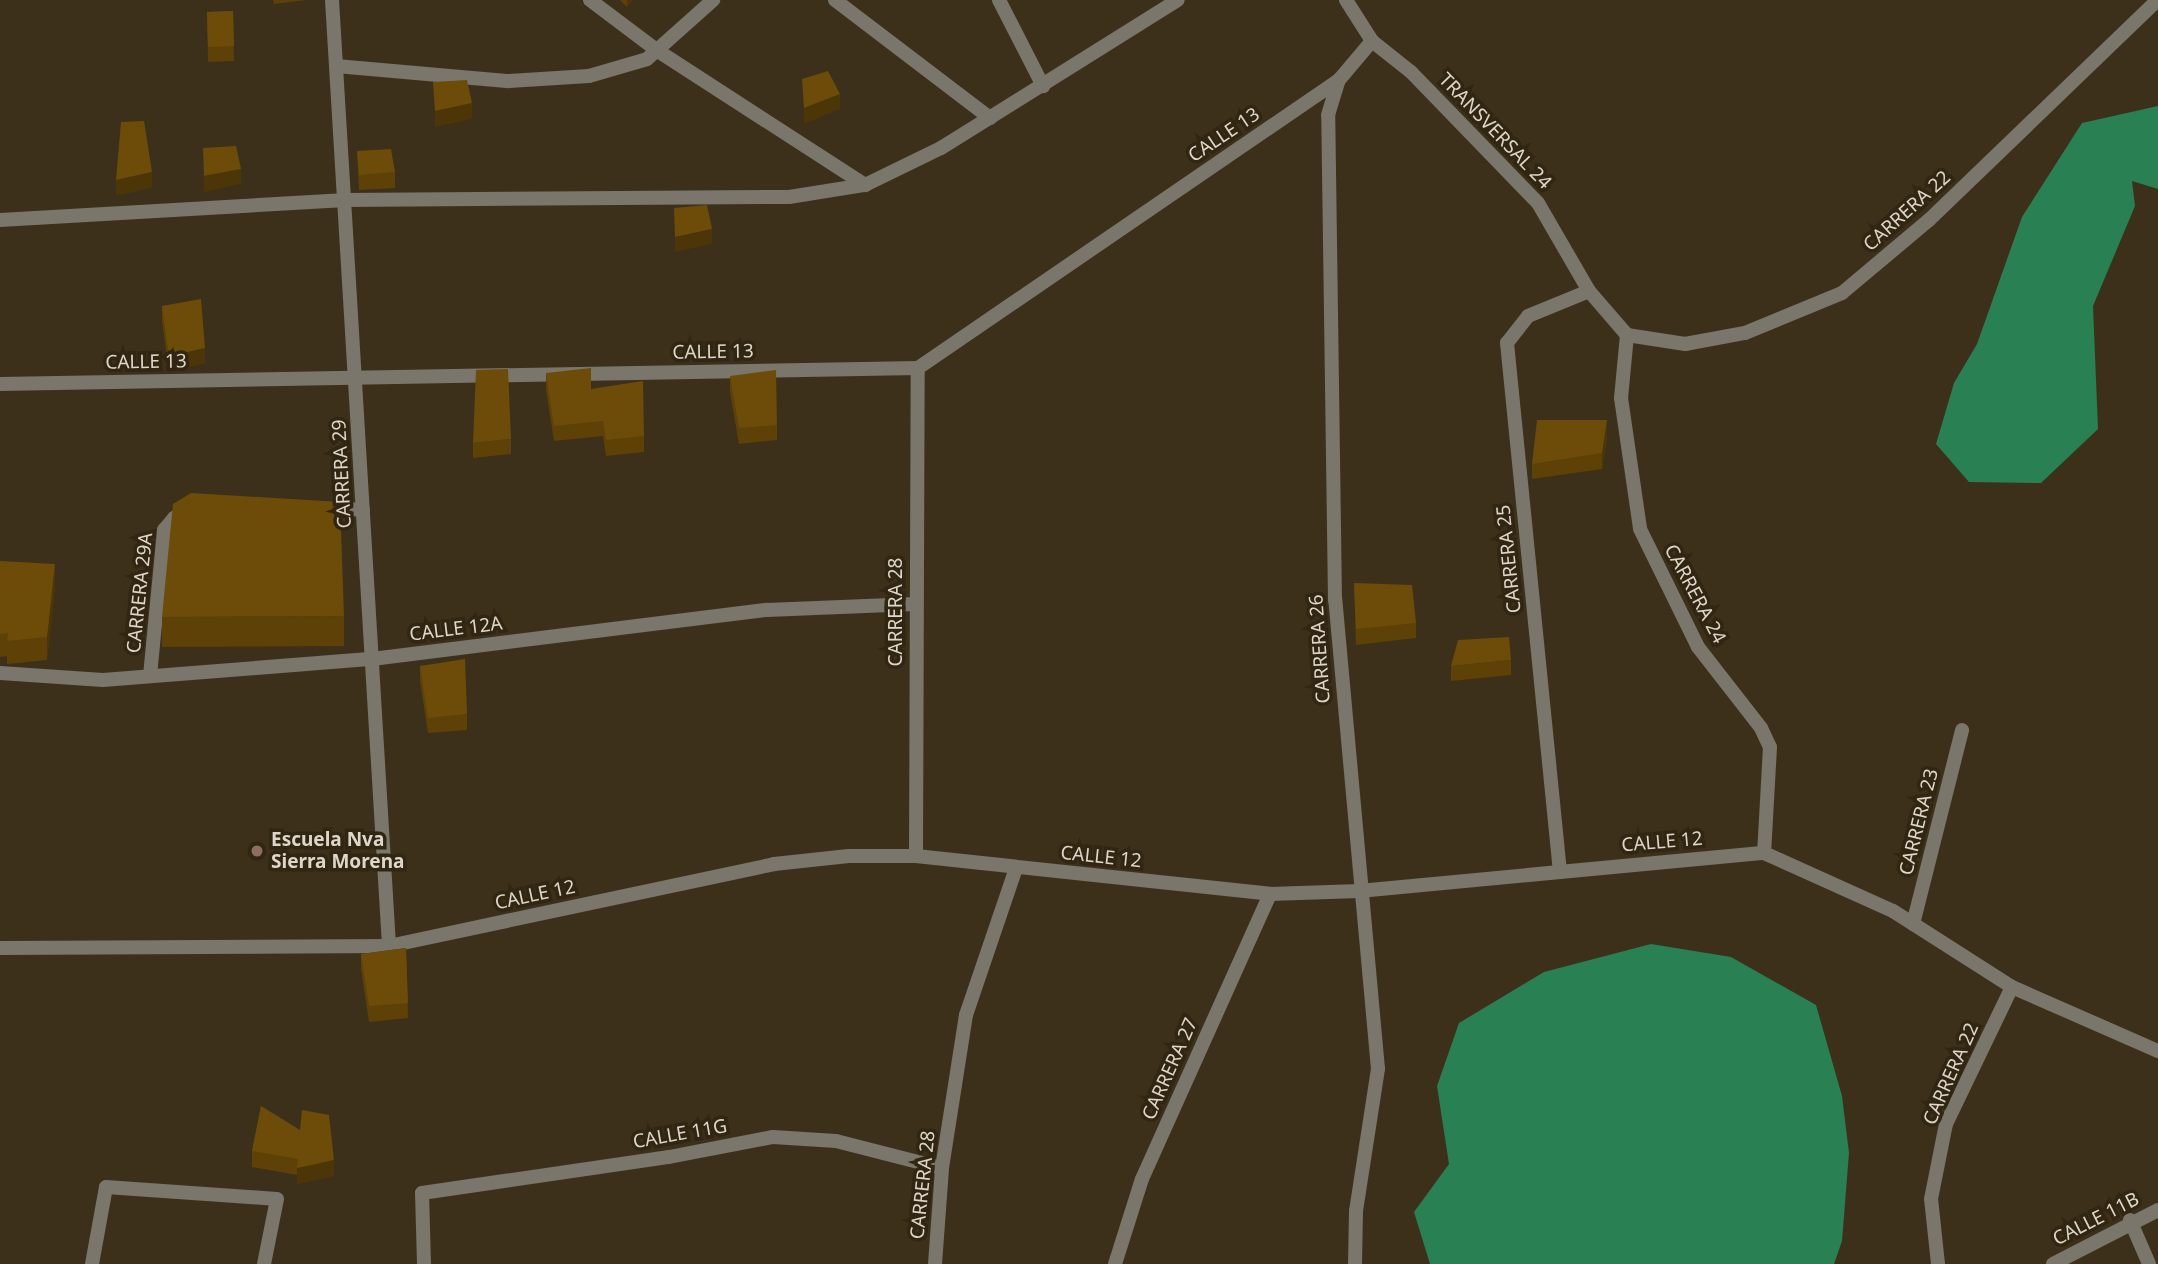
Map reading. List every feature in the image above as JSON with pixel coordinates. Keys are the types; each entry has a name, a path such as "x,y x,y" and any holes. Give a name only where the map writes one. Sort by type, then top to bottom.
{"street":[{"name":"CARRERA 29","path":"332,0 389,946"},
{"path":"590,0 657,51 865,186"},
{"path":"336,66 509,80 589,76 647,59 713,0"},
{"path":"835,0 990,118"},
{"path":"999,0 1043,86"},
{"name":"TRANSVERSAL 24","path":"1346,0 1372,41 1411,72 1538,203 1589,291 1627,335"},
{"name":"CARRERA 22","path":"1627,335 1685,344 1745,333 1842,293 1929,220 2158,0"},
{"path":"0,220 345,200 789,197 865,186 990,118 1172,2"},
{"name":"CARRERA 26","path":"1355,1264 1356,1211 1378,1069 1359,891 1335,600 1328,126 1331,97 1339,80 1372,41"},
{"name":"CALLE 13","path":"0,384 918,368 1339,80"},
{"name":"CARRERA 25","path":"1559,872 1507,343 1528,316 1589,291"},
{"name":"CARRERA 24","path":"1627,335 1621,398 1640,529 1698,648 1761,728 1770,747 1764,853"},
{"name":"CARRERA 28","path":"916,856 918,368"},
{"path":"310,510 363,509"},
{"name":"CARRERA 29A","path":"150,676 164,530 173,518 204,513"},
{"name":"CALLE 12A","path":"0,673 103,680 372,659 767,610 915,604"},
{"name":"CARRERA 23","path":"1913,924 1962,730"},
{"path":"1764,853 1913,924 2012,987 2158,1051"},
{"name":"CALLE 12","path":"0,948 389,946 774,863 849,856 916,856 1270,894 1359,891 1764,853"},
{"name":"CARRERA 28","path":"935,1264 942,1168 966,1015 1016,868"},
{"name":"CARRERA 27","path":"1115,1264 1142,1179 1270,894"},
{"name":"CARRERA 22","path":"1938,1264 1931,1199 1946,1124 2012,987"},
{"name":"CALLE 11G","path":"424,1264 422,1193 669,1157 773,1137 836,1141 942,1168"},
{"path":"92,1264 106,1187 277,1199 264,1264"},
{"name":"CALLE 11B","path":"2053,1264 2130,1220 2158,1210"},
{"path":"2130,1220 2149,1264"}],"green space":[{"path":"2158,106 2158,189 2132,181 2135,206 2093,306 2098,429 2041,483 1969,482 1936,444 1954,383 1977,344 2022,217 2082,123"},
{"path":"1651,944 1731,957 1816,1005 1842,1096 1849,1153 1842,1241 1834,1264 1430,1264 1414,1212 1449,1164 1437,1086 1459,1023 1544,972"}],"building":[{"path":"233,11 234,46 208,47 207,12"},
{"path":"828,71 840,94 804,108 802,79"},
{"path":"467,80 472,103 435,111 433,82"},
{"path":"144,121 152,172 116,180 121,122"},
{"path":"236,146 241,169 204,176 203,148"},
{"path":"391,149 395,172 359,175 357,151"},
{"path":"707,205 712,229 675,237 674,208"},
{"path":"201,299 205,348 169,356 162,306"},
{"path":"591,368 591,389 643,381 644,436 606,440 603,421 554,426 546,373"},
{"path":"508,369 511,439 473,443 476,370"},
{"path":"776,370 777,425 739,428 730,376"},
{"path":"1537,420 1607,420 1602,453 1532,464"},
{"path":"191,493 340,502 344,616 162,617 173,504"},
{"path":"0,561 55,564 47,637 7,641 8,633 0,634"},
{"path":"1354,583 1412,585 1416,623 1356,629"},
{"path":"1509,637 1511,660 1451,666 1458,640"},
{"path":"465,659 467,714 428,718 420,666"},
{"path":"406,948 408,1003 369,1006 361,954"},
{"path":"261,1106 300,1130 302,1110 329,1115 334,1160 297,1168 298,1159 252,1151"}],"place":[{"name":"Escuela Nva Sierra Morena","path":"257,851"}]}
